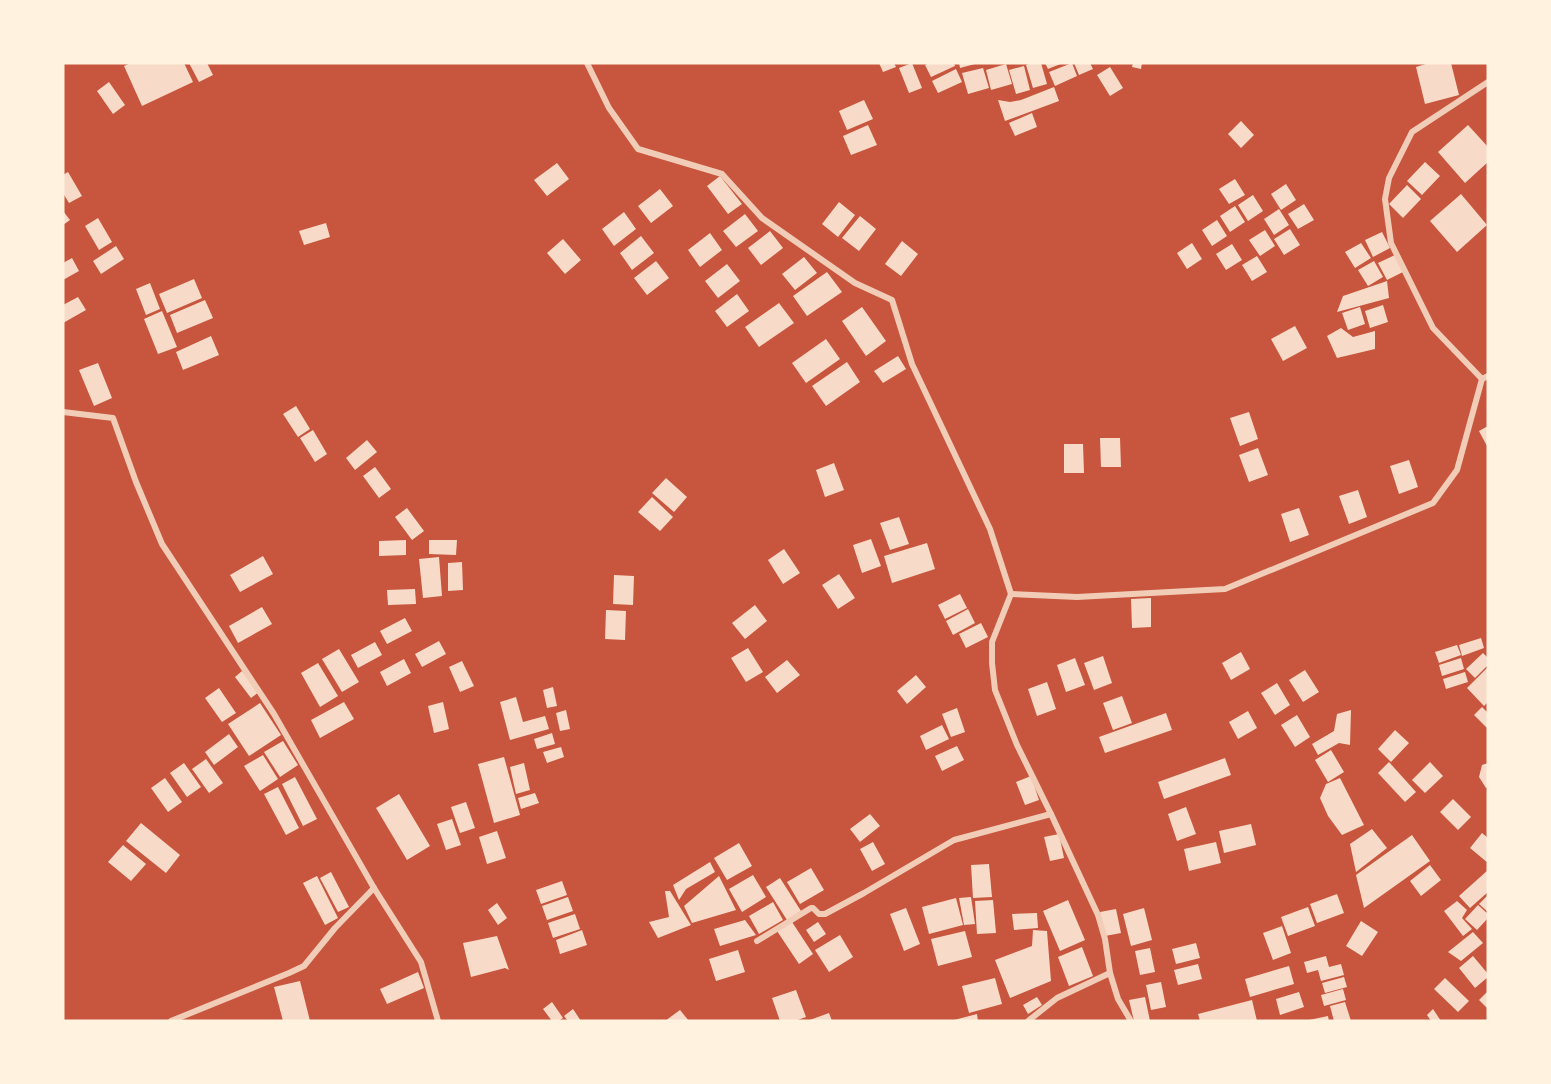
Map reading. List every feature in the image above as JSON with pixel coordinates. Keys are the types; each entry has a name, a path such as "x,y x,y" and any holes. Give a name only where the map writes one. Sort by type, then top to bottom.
{"street":[{"path":"587,63 609,108 638,148 722,174 762,218 855,283 891,300 912,364 990,529 1011,594 992,642 995,690 1017,745 1098,915 1118,999 1131,1021"},
{"path":"1011,594 1077,597 1224,589 1433,503 1456,470 1485,378 1433,328 1391,243 1385,199 1389,178 1412,132 1488,82"},
{"path":"63,412 113,418 162,544 274,714 374,888 421,962 438,1021"},
{"path":"757,941 811,908 819,914 825,914 954,840 1051,814"},
{"path":"171,1021 304,966 335,928 374,888"},
{"path":"1028,1021 1057,998 1110,973"}],"building":[{"path":"131,63 184,63 193,82 142,106 124,66"},
{"path":"189,63 207,63 213,75 199,82"},
{"path":"879,63 894,63 896,67 883,72"},
{"path":"912,63 922,88 909,93 899,68"},
{"path":"954,63 955,66 931,77 925,65"},
{"path":"959,63 975,63 975,64 960,68"},
{"path":"1041,63 1047,84 1033,88 1026,65"},
{"path":"1045,63 1063,63 1048,69"},
{"path":"1072,63 1077,76 1055,86 1049,72"},
{"path":"1074,63 1090,63 1093,69 1079,75"},
{"path":"1133,63 1142,63 1141,69 1132,67"},
{"path":"1429,63 1451,63 1459,95 1425,104 1416,67"},
{"path":"1006,64 1012,84 991,90 986,70"},
{"path":"1024,66 1030,90 1016,94 1009,70"},
{"path":"1110,67 1123,88 1110,96 1097,75"},
{"path":"983,68 989,88 968,94 962,73"},
{"path":"956,69 962,82 938,93 932,81"},
{"path":"109,82 125,105 113,114 97,91"},
{"path":"1054,87 1059,101 1005,121 998,100 1010,102 1021,100"},
{"path":"864,100 873,119 847,130 839,111"},
{"path":"1032,113 1037,127 1015,136 1009,123"},
{"path":"1241,121 1254,135 1241,148 1228,134"},
{"path":"868,125 877,145 851,155 843,136"},
{"path":"1468,125 1488,147 1488,162 1465,183 1438,152"},
{"path":"1425,162 1440,176 1422,195 1407,181"},
{"path":"557,163 569,179 547,196 534,180"},
{"path":"68,172 82,196 69,203 63,193 63,175"},
{"path":"720,176 742,204 728,214 707,186"},
{"path":"1235,179 1245,195 1229,204 1219,189"},
{"path":"1286,184 1296,200 1281,210 1271,194"},
{"path":"1407,185 1421,199 1403,218 1389,204"},
{"path":"660,189 673,206 651,223 638,206"},
{"path":"1461,194 1487,225 1457,252 1430,221"},
{"path":"1253,195 1263,211 1248,221 1238,205"},
{"path":"839,202 855,215 838,237 822,224"},
{"path":"1304,204 1314,220 1298,229 1288,214"},
{"path":"1235,206 1245,222 1230,232 1220,216"},
{"path":"1279,209 1289,225 1274,235 1264,219"},
{"path":"63,211 70,220 63,225"},
{"path":"624,212 636,229 614,246 602,229"},
{"path":"745,214 758,231 736,247 723,231"},
{"path":"860,216 876,229 859,251 842,238"},
{"path":"98,218 112,242 99,250 85,226"},
{"path":"1217,220 1227,236 1212,246 1202,230"},
{"path":"326,223 330,237 304,245 299,231"},
{"path":"1290,229 1300,245 1284,255 1274,239"},
{"path":"1265,230 1275,246 1260,256 1249,240"},
{"path":"770,231 783,248 761,265 748,248"},
{"path":"1382,232 1390,248 1373,257 1365,240"},
{"path":"710,233 722,250 700,267 688,250"},
{"path":"641,236 654,253 632,270 620,253"},
{"path":"563,239 581,260 565,274 547,253"},
{"path":"902,241 918,254 901,276 885,264"},
{"path":"1192,243 1202,259 1187,269 1177,253"},
{"path":"1361,243 1371,258 1355,268 1345,252"},
{"path":"1232,244 1242,260 1226,270 1216,254"},
{"path":"116,246 124,259 101,274 93,261"},
{"path":"1395,255 1403,272 1387,280 1378,263"},
{"path":"1257,256 1267,272 1252,281 1242,265"},
{"path":"804,257 817,273 795,290 782,274"},
{"path":"72,258 79,271 63,280 63,263"},
{"path":"656,261 669,278 647,295 634,278"},
{"path":"1374,261 1383,277 1368,286 1358,270"},
{"path":"727,264 740,281 718,298 705,281"},
{"path":"827,272 842,292 807,316 793,296"},
{"path":"194,279 202,298 167,313 159,294"},
{"path":"1387,281 1389,298 1337,312 1343,296"},
{"path":"150,283 160,309 146,315 136,289"},
{"path":"737,294 749,311 727,327 715,311"},
{"path":"78,297 86,310 63,323 63,305"},
{"path":"205,300 213,318 177,333 170,315"},
{"path":"779,303 794,323 759,347 745,327"},
{"path":"1383,305 1388,322 1370,328 1365,311"},
{"path":"862,307 886,341 866,356 842,321"},
{"path":"1360,307 1365,324 1348,330 1342,313"},
{"path":"162,311 177,347 158,354 144,319"},
{"path":"1295,326 1307,348 1283,361 1271,339"},
{"path":"1341,328 1353,337 1375,331 1375,349 1337,358 1327,336"},
{"path":"211,336 219,355 183,370 176,352"},
{"path":"826,339 840,359 806,383 792,363"},
{"path":"898,356 906,369 883,383 874,371"},
{"path":"847,362 860,382 826,406 812,386"},
{"path":"98,363 112,398 94,406 79,370"},
{"path":"296,406 310,429 298,437 283,414"},
{"path":"1249,412 1258,439 1240,446 1230,418"},
{"path":"1488,426 1488,448 1479,431"},
{"path":"313,430 327,454 315,462 300,438"},
{"path":"1100,438 1120,438 1121,467 1101,467"},
{"path":"367,440 377,452 355,470 346,458"},
{"path":"1064,444 1083,444 1084,473 1064,473"},
{"path":"1258,448 1268,475 1249,482 1239,455"},
{"path":"1409,460 1418,487 1399,494 1390,466"},
{"path":"834,463 844,490 825,497 816,470"},
{"path":"375,467 391,489 379,498 363,476"},
{"path":"666,478 687,497 674,512 652,493"},
{"path":"1358,490 1367,517 1349,524 1339,496"},
{"path":"652,497 673,517 660,531 638,512"},
{"path":"407,508 424,531 412,540 395,517"},
{"path":"1299,508 1309,535 1290,542 1281,514"},
{"path":"899,517 909,544 890,550 880,523"},
{"path":"871,539 881,566 862,573 853,545"},
{"path":"406,540 406,555 379,556 379,541"},
{"path":"429,540 457,540 456,555 429,554"},
{"path":"927,543 935,569 892,583 884,556"},
{"path":"784,549 800,573 783,584 768,560"},
{"path":"263,556 273,574 240,592 230,575"},
{"path":"439,557 442,596 423,598 419,559"},
{"path":"462,562 463,590 448,591 448,563"},
{"path":"839,574 855,598 838,609 822,585"},
{"path":"614,575 634,576 633,605 613,604"},
{"path":"415,589 416,604 388,605 387,590"},
{"path":"960,594 967,608 945,619 938,605"},
{"path":"1151,598 1151,627 1132,628 1131,599"},
{"path":"755,605 767,621 745,639 732,623"},
{"path":"262,607 272,624 238,643 229,626"},
{"path":"968,609 975,623 953,635 946,621"},
{"path":"606,610 626,611 625,640 605,639"},
{"path":"405,618 412,631 387,644 380,631"},
{"path":"981,623 988,637 966,648 959,634"},
{"path":"1481,638 1484,648 1462,656 1459,645"},
{"path":"439,641 446,654 422,667 415,654"},
{"path":"375,642 382,655 358,668 351,655"},
{"path":"1457,645 1461,655 1439,663 1435,652"},
{"path":"748,648 763,672 746,682 731,658"},
{"path":"339,649 359,682 342,692 322,659"},
{"path":"1241,652 1250,669 1231,680 1222,663"},
{"path":"1483,653 1488,658 1488,665 1475,678 1466,669"},
{"path":"1103,656 1112,683 1094,690 1084,663"},
{"path":"1075,658 1085,685 1066,692 1057,665"},
{"path":"1461,658 1464,669 1442,676 1439,665"},
{"path":"404,659 411,673 387,686 380,672"},
{"path":"787,660 800,675 777,693 765,677"},
{"path":"462,661 474,686 460,692 449,667"},
{"path":"318,663 338,696 320,707 301,673"},
{"path":"1488,667 1488,702 1484,706 1467,688"},
{"path":"1305,670 1319,692 1303,702 1289,680"},
{"path":"242,671 259,692 251,698 235,677"},
{"path":"1465,672 1468,682 1446,689 1443,679"},
{"path":"916,675 926,687 907,704 897,691"},
{"path":"1047,682 1056,709 1037,716 1028,689"},
{"path":"1277,683 1290,705 1275,715 1261,693"},
{"path":"553,687 557,706 547,708 543,690"},
{"path":"219,688 236,713 222,722 205,698"},
{"path":"1122,696 1132,723 1113,730 1103,703"},
{"path":"516,697 523,722 545,716 549,729 510,740 500,702"},
{"path":"344,702 354,719 320,738 311,720"},
{"path":"443,702 449,729 434,733 428,706"},
{"path":"260,703 281,735 249,756 228,724"},
{"path":"1482,707 1488,713 1488,729 1474,715"},
{"path":"957,708 965,732 951,737 942,714"},
{"path":"566,710 570,729 560,731 556,713"},
{"path":"1351,710 1350,745 1339,743 1318,755 1312,744 1334,731 1337,714"},
{"path":"1248,711 1257,728 1238,739 1229,722"},
{"path":"1166,713 1172,730 1105,753 1099,737"},
{"path":"1297,715 1310,737 1295,747 1281,725"},
{"path":"942,725 949,739 926,750 920,736"},
{"path":"1395,730 1409,743 1391,762 1378,749"},
{"path":"552,733 555,744 537,749 534,739"},
{"path":"229,734 238,747 214,765 205,752"},
{"path":"283,741 298,765 280,777 264,752"},
{"path":"957,746 964,760 942,771 935,756"},
{"path":"561,747 564,757 547,763 543,752"},
{"path":"1331,750 1344,772 1328,782 1315,760"},
{"path":"263,755 278,779 260,791 244,766"},
{"path":"504,757 520,815 494,823 478,764"},
{"path":"1225,758 1231,775 1164,799 1158,782"},
{"path":"206,759 223,783 209,793 192,769"},
{"path":"1389,762 1416,792 1405,802 1378,773"},
{"path":"1430,762 1443,776 1425,793 1412,780"},
{"path":"184,763 201,787 187,797 170,773"},
{"path":"524,763 530,790 516,794 510,767"},
{"path":"1488,763 1488,787 1486,788 1479,777 1482,765"},
{"path":"1031,776 1039,800 1025,805 1016,782"},
{"path":"295,777 317,819 303,826 282,784"},
{"path":"165,778 182,802 168,812 151,788"},
{"path":"1340,778 1364,825 1342,835 1328,816 1320,798 1326,784"},
{"path":"278,787 299,828 286,835 264,794"},
{"path":"535,793 539,803 521,809 518,798"},
{"path":"399,794 430,846 407,860 376,808"},
{"path":"1453,799 1471,817 1458,830 1440,812"},
{"path":"466,802 475,828 460,833 451,807"},
{"path":"1186,807 1196,834 1177,841 1168,814"},
{"path":"870,814 880,826 860,842 850,829"},
{"path":"452,819 461,845 446,850 437,824"},
{"path":"141,823 180,855 166,873 126,841"},
{"path":"1251,824 1256,845 1224,853 1219,831"},
{"path":"1372,829 1387,848 1356,872 1350,844"},
{"path":"497,831 506,858 487,864 479,837"},
{"path":"1482,833 1488,838 1488,863 1470,848"},
{"path":"1059,834 1064,858 1050,861 1044,837"},
{"path":"1412,835 1430,861 1364,908 1356,875"},
{"path":"873,842 885,864 872,871 860,849"},
{"path":"1216,842 1221,863 1189,871 1184,849"},
{"path":"739,843 752,866 727,880 714,858"},
{"path":"123,845 146,864 131,881 108,862"},
{"path":"710,862 715,872 686,889 679,900 673,885"},
{"path":"989,864 992,897 973,898 971,865"},
{"path":"1430,865 1441,880 1421,896 1410,881"},
{"path":"811,868 824,890 800,904 787,882"},
{"path":"1488,870 1488,892 1470,908 1459,896"},
{"path":"331,872 349,907 338,912 320,878"},
{"path":"753,875 766,897 742,912 729,889"},
{"path":"317,876 338,918 325,925 303,883"},
{"path":"719,876 736,910 692,923 684,906"},
{"path":"780,878 801,911 787,920 766,887"},
{"path":"562,881 567,895 541,904 536,890"},
{"path":"665,891 670,891 691,925 658,938 649,922 669,917"},
{"path":"1337,894 1344,913 1317,923 1310,904"},
{"path":"1488,895 1488,912 1479,904"},
{"path":"568,897 573,911 547,920 542,906"},
{"path":"971,897 975,924 964,925 959,898"},
{"path":"956,898 963,925 929,934 922,907"},
{"path":"993,900 996,933 977,934 975,901"},
{"path":"1068,900 1085,940 1060,951 1043,911"},
{"path":"1457,901 1467,910 1462,918 1472,929 1463,936 1444,911"},
{"path":"773,902 783,920 759,934 749,916"},
{"path":"497,903 507,918 498,925 488,910"},
{"path":"1478,905 1488,914 1488,918 1477,930 1465,919"},
{"path":"1308,907 1315,926 1288,936 1281,917"},
{"path":"906,908 920,944 904,951 890,914"},
{"path":"1144,908 1152,940 1131,946 1123,914"},
{"path":"1116,909 1121,933 1105,936 1100,912"},
{"path":"1037,913 1038,928 1014,930 1012,914"},
{"path":"575,914 580,929 553,938 548,923"},
{"path":"745,920 756,935 720,946 714,929"},
{"path":"1361,921 1378,932 1362,956 1346,946"},
{"path":"792,922 813,954 799,964 777,931"},
{"path":"818,922 826,934 814,942 806,930"},
{"path":"1282,926 1291,953 1273,960 1263,933"},
{"path":"582,930 587,945 560,954 556,940"},
{"path":"1033,930 1047,931 1051,981 1010,998 995,960 1032,946"},
{"path":"965,931 972,957 938,966 931,939"},
{"path":"1473,932 1483,943 1461,961 1448,952"},
{"path":"840,935 853,957 829,972 815,950"},
{"path":"497,936 509,970 505,968 471,977 463,943"},
{"path":"1196,943 1200,958 1176,964 1172,949"},
{"path":"1082,947 1093,976 1069,986 1058,957"},
{"path":"1150,948 1155,972 1140,975 1135,951"},
{"path":"738,950 745,972 716,981 709,959"},
{"path":"1326,956 1329,967 1341,964 1344,975 1321,981 1318,970 1307,973 1304,962"},
{"path":"1473,956 1488,974 1488,977 1475,988 1459,968"},
{"path":"1198,964 1202,979 1178,985 1174,970"},
{"path":"1289,966 1294,984 1250,997 1245,979"},
{"path":"418,972 424,988 387,1004 380,989"},
{"path":"1344,977 1347,987 1325,993 1322,983"},
{"path":"995,978 1002,1004 969,1013 962,986"},
{"path":"1445,978 1469,1001 1458,1012 1434,989"},
{"path":"300,981 310,1021 283,1021 274,987"},
{"path":"1161,982 1166,1007 1151,1010 1146,985"},
{"path":"1343,989 1346,1000 1324,1006 1321,995"},
{"path":"796,990 806,1017 795,1021 780,1021 772,998"},
{"path":"1488,991 1488,1009 1479,1000"},
{"path":"1299,992 1304,1007 1280,1015 1276,999"},
{"path":"1037,997 1042,1005 1028,1014 1023,1005"},
{"path":"1145,997 1150,1021 1134,1021 1129,1000"},
{"path":"1252,1000 1257,1021 1200,1021 1198,1014"},
{"path":"552,1002 563,1018 558,1021 552,1021 543,1009"},
{"path":"1345,1002 1351,1021 1334,1021 1330,1006"},
{"path":"573,1009 581,1021 568,1021 564,1016"},
{"path":"1433,1009 1441,1021 1431,1021 1427,1015"},
{"path":"680,1010 689,1021 665,1021"},
{"path":"829,1013 832,1021 807,1021"},
{"path":"977,1014 978,1021 954,1021 954,1020"},
{"path":"1328,1016 1329,1021 1309,1021 1309,1020"}]}
